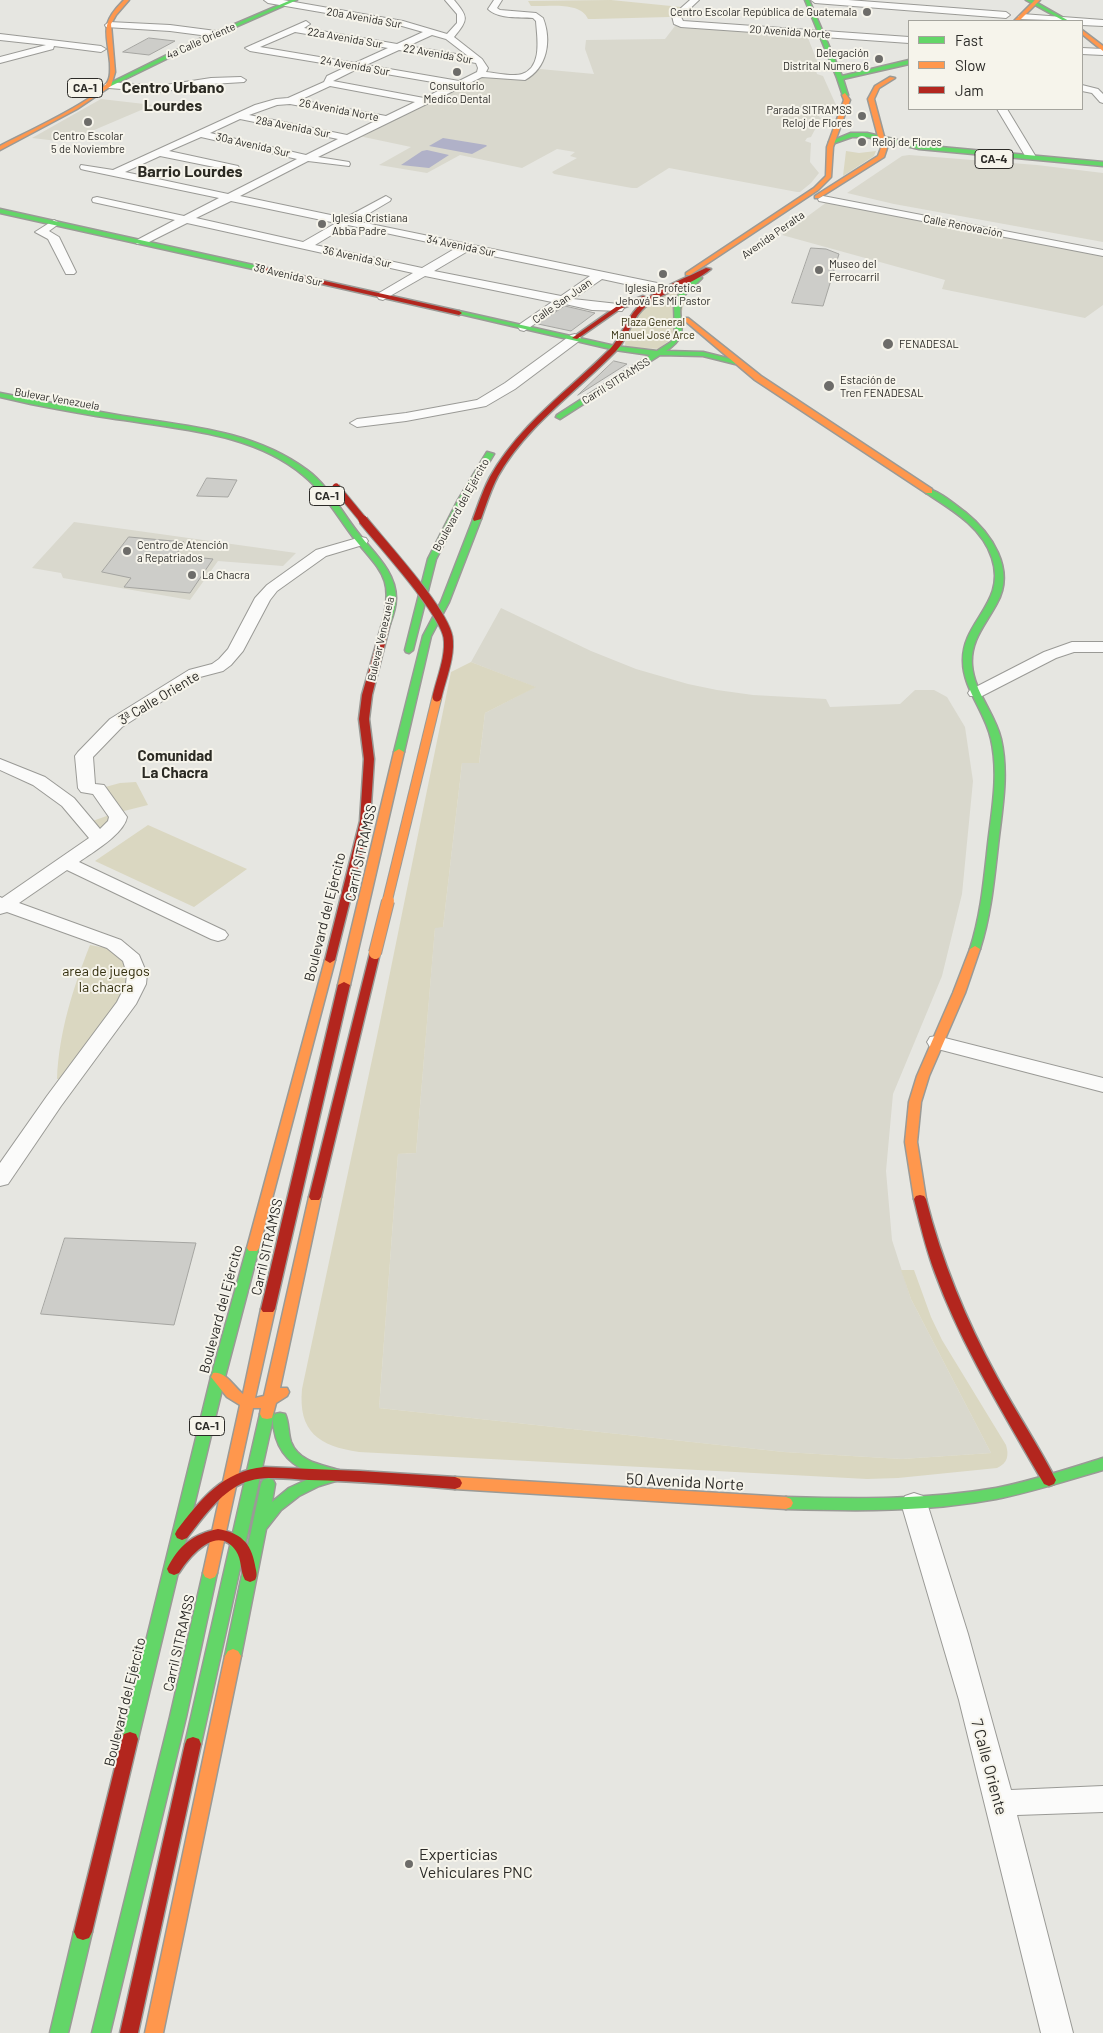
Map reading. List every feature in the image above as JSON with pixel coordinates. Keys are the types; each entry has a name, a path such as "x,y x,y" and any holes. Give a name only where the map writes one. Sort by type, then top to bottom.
{"main road":[{"name":"CA-1","path":"101,66 103,21 107,10 118,0"},
{"path":"109,25 115,12 127,0"},
{"path":"807,0 828,34"},
{"path":"817,0 828,34 846,76 865,96 892,150 887,157 817,201"},
{"path":"1010,19 1021,0"},
{"path":"1010,19 1032,1 1068,20"},
{"name":"4a Calle Oriente","path":"113,82 290,2"},
{"name":"CA-1","path":"0,148 90,98 113,82 109,25"},
{"path":"1083,33 1103,51"},
{"path":"846,76 908,62"},
{"path":"865,96 870,86 897,78 908,71"},
{"name":"Avenida Peralta","path":"575,338 618,308 643,298 704,265 816,189 830,172 830,153 837,140 847,98 846,76"},
{"name":"Carril SITRAMSS","path":"817,201 837,174 837,140 865,96 878,97 897,78"},
{"path":"92,84 113,82"},
{"name":"CA-1","path":"0,142 51,114 80,92"},
{"path":"837,140 857,134 885,138"},
{"name":"Carril SITRAMSS","path":"493,478 524,445 561,416 665,354 678,338 679,329 676,309 680,295 876,161 881,157 885,138"},
{"name":"CA-4","path":"885,138 901,144 920,147 1103,164"},
{"name":"CA-4","path":"887,157 897,153 922,152 1103,169"},
{"name":"38 Avenida Sur","path":"0,211 575,338"},
{"path":"665,354 677,350 685,342 688,334 685,306 688,297 712,272"},
{"name":"Carril SITRAMSS","path":"101,2033 178,1717 270,1300 427,636 445,602 493,478 504,459 526,432 611,347 640,308 658,295 712,272"},
{"name":"Avenida Peralta","path":"611,347 630,311 643,298"},
{"path":"686,319 740,365 954,508 975,525 990,544 998,565 1000,588 996,600 970,643 968,666 976,693 996,737 1001,776 989,892 976,951 938,1042 924,1068 915,1100 911,1130 921,1213 955,1308 975,1351 1049,1480"},
{"path":"575,338 611,347 665,354 703,354 723,358 740,365"},
{"path":"511,431 611,347"},
{"name":"Bulevar Venezuela","path":"0,389 222,429 277,445 304,459 331,481 441,617 448,637 448,652 369,976"},
{"name":"Bulevar Venezuela","path":"0,395 205,431 248,442 274,453 306,473 321,489 379,564 392,588 392,599 367,695 364,719 369,760 365,821"},
{"name":"Boulevard del Ejército","path":"406,662 432,559 480,467 496,446"},
{"name":"Boulevard del Ejército","path":"59,2033 218,1377 326,977 381,757"},
{"name":"CA-1","path":"129,2033 238,1541 262,1471 270,1400 332,1122 369,976"},
{"path":"352,1089 368,1017 369,976"},
{"path":"218,1377 225,1388 238,1400 252,1404 270,1400 288,1384 275,1445"},
{"path":"213,1399 218,1420"},
{"path":"280,1418 279,1431 283,1445 292,1456 312,1469 337,1475"},
{"path":"154,2033 259,1529 262,1471 245,1468 227,1446"},
{"name":"50 Avenida Norte","path":"179,1538 210,1499 225,1486 242,1477 262,1471 772,1503 841,1505 914,1503 981,1496 1049,1480 1103,1464"},
{"path":"259,1529 268,1513 281,1499 298,1487 337,1475"},
{"path":"170,1575 186,1550 210,1537 226,1536 238,1541 246,1548 250,1557 250,1576"}],"street":[{"name":"20a Avenida Sur","path":"268,0 290,2 332,13 403,24 449,37"},
{"path":"450,0 461,14 461,22 449,37 479,62 483,68 481,74"},
{"path":"141,242 226,198 481,74 522,78 528,75 539,64 543,55 540,20 536,16 498,12 492,8 498,0"},
{"name":"20 Avenida Norte","path":"695,0 676,16 677,22 681,24 828,34 890,35 908,40"},
{"path":"817,0 1010,19 1040,20"},
{"path":"293,30 332,13"},
{"path":"1083,22 1103,24"},
{"path":"109,25 170,28 216,34"},
{"name":"22a Avenida Sur","path":"293,30 397,47"},
{"name":"24 Avenida Sur","path":"293,30 250,48 460,84"},
{"path":"329,83 328,80 330,78 354,66 431,32"},
{"path":"0,38 101,49"},
{"path":"0,60 62,44"},
{"name":"22 Avenida Sur","path":"397,47 479,62"},
{"path":"1083,51 1103,51"},
{"path":"113,82 165,89 211,81 241,80"},
{"path":"114,173 260,106 290,101 329,83 425,101"},
{"path":"1083,88 1095,91 1103,100"},
{"name":"26 Avenida Norte","path":"290,101 387,119"},
{"path":"1003,110 1031,156"},
{"name":"28a Avenida Sur","path":"239,116 348,138"},
{"name":"30a Avenida Sur","path":"198,133 307,158 345,164"},
{"path":"157,152 234,168"},
{"name":"34 Avenida Sur","path":"85,166 226,198 662,288"},
{"path":"306,246 386,199"},
{"name":"36 Avenida Sur","path":"97,200 425,272 592,306 618,308"},
{"name":"Calle Renovación","path":"817,201 1103,253"},
{"path":"54,223 41,232 52,237 70,272"},
{"path":"383,296 466,247"},
{"name":"Calle San Juan","path":"524,327 600,275"},
{"path":"357,423 481,403 510,386 575,338"},
{"name":"3ª Calle Oriente","path":"1,905 115,827 118,817 98,789 86,788 84,756 116,723 195,673 217,668 235,651 263,598 272,588 321,553 361,541"},
{"path":"976,693 1050,655 1072,647 1103,646"},
{"path":"0,764 39,781 68,802 99,838"},
{"path":"65,862 218,935"},
{"path":"0,1178 126,1004 136,984 137,974 132,959 114,944 1,905"},
{"path":"938,1042 1103,1085"},
{"name":"7 Calle Oriente","path":"914,1503 931,1555 999,1803 1057,2033"},
{"path":"999,1803 1103,1799"}],"shaded area":[{"path":"675,26 800,35 808,38 819,66 815,68 817,74 823,76 836,105 824,107 819,117 821,118 811,137 805,141 811,143 810,162 819,173 800,192 669,168 637,188 632,188 554,174 552,172 577,158 570,156 575,152 557,149 522,168 460,155 427,173 379,165 411,147 359,136 482,77 524,80 540,69 594,74 585,49 586,40 665,39"},
{"name":"Centro Escolar 5 de Noviembre","path":"101,99 153,105 66,142 32,138"},
{"path":"902,156 1037,165 1103,173 1103,242 894,204 847,193"},
{"path":"827,202 1103,256 1103,305 1085,318 942,289 945,280 782,235"},
{"path":"74,522 296,553 283,566 218,561 190,600 63,578 61,573 32,568"},
{"path":"501,608 591,651 636,669 717,690 753,695 826,699 830,707 900,704 915,690 934,690 947,697 965,727 973,781 962,894 942,976 893,1094 886,1171 892,1240 911,1299 991,1453 902,1459 784,1452 379,1408 398,1154 416,1153 435,927 443,927 462,763 479,763 485,713 535,687 471,662"}],"green space":[{"path":"611,0 681,7 669,17 588,19 584,13 571,7 531,6 528,1"},
{"path":"846,151 859,153 876,151 874,156 843,176"},
{"name":"Plaza General Manuel José Arce","path":"690,280 676,335 659,349 625,347 627,334 638,314 647,306"},
{"path":"471,662 536,687 485,713 479,763 462,763 443,927 435,928 416,1153 398,1154 379,1408 784,1452 902,1459 991,1453 911,1299 901,1270 914,1270 931,1317 942,1340 1006,1445 1007,1458 1001,1466 997,1468 898,1478 867,1479 359,1452 333,1446 322,1441 308,1426 302,1404 302,1389 380,1022 451,672"},
{"path":"136,782 148,805 116,813 99,839 87,823 115,813 98,789 120,783"},
{"path":"148,825 247,869 194,907 95,861"},
{"name":"area de juegos la chacra","path":"90,945 117,950 135,966 136,984 70,1079 57,1079 58,1062 68,1010"}],"water":[{"path":"443,138 487,146 472,154 429,146"},
{"path":"427,150 449,155 429,168 401,165 422,151"}],"building":[{"path":"149,38 175,41 149,55 123,52"},
{"name":"Museo del Ferrocarril","path":"811,248 826,249 839,254 823,306 792,303"},
{"path":"565,306 595,313 571,331 538,324"},
{"path":"614,361 627,364 578,395"},
{"path":"207,478 237,480 228,497 197,496"},
{"path":"129,537 184,542 176,555 213,559 190,593 124,587 131,578 102,572"},
{"path":"65,1238 196,1243 174,1325 41,1314"}],"traffic: fast":[{"path":"109,85 195,43 295,0"},
{"path":"807,0 840,78"},
{"path":"1028,0 1065,20"},
{"path":"845,95 840,78 908,62"},
{"path":"832,142 851,135 867,135 919,147 1103,164"},
{"path":"0,211 262,269"},
{"path":"560,417 674,343 678,334 678,305 680,297 699,278"},
{"path":"459,313 615,348 646,353 703,354 732,362"},
{"path":"0,395 77,410 218,433 264,448 285,459 313,479 379,563 389,580 391,589 391,608 386,624"},
{"path":"409,650 432,559 462,500 490,454"},
{"path":"929,491 978,528 992,548 997,560 1000,576 999,589 988,612 974,633 969,645 967,658 970,679 989,719 996,739 1000,769 999,798 988,891 982,926 975,949"},
{"path":"399,752 427,636 445,602 477,519"},
{"path":"130,1739 218,1377 253,1248"},
{"path":"193,1744 267,1414"},
{"path":"280,1418 284,1442 295,1458 313,1469 337,1475"},
{"path":"786,1503 884,1504 933,1502 1012,1490 1103,1464"},
{"path":"261,1525 276,1506 294,1492 314,1482 337,1475"},
{"path":"233,1656 268,1484"},
{"path":"101,2033 178,1717 210,1573"},
{"path":"59,2033 83,1932"}],"traffic: slow":[{"path":"0,148 91,99 109,85 113,72 109,24 114,14 127,0"},
{"path":"1017,20 1038,0"},
{"path":"1083,33 1103,49"},
{"path":"817,197 881,157 884,148 871,99 877,87 892,78"},
{"path":"688,274 816,189 829,176 830,147 847,100 845,95"},
{"path":"686,319 758,378 929,491"},
{"path":"375,953 437,697"},
{"path":"344,985 399,752"},
{"path":"920,1199 911,1142 915,1102 923,1076 959,993 975,949"},
{"path":"253,1248 330,960"},
{"path":"267,1414 315,1197"},
{"path":"210,1573 268,1309"},
{"path":"218,1377 239,1399 255,1404 272,1399 282,1392"},
{"path":"455,1483 786,1503"},
{"path":"154,2033 233,1656"}],"traffic: jam":[{"path":"262,269 459,313"},
{"path":"477,519 493,478 508,454 526,432 615,348 627,325 640,308 658,295 708,269"},
{"path":"575,338 618,308 643,298"},
{"path":"336,487 441,617 448,637 448,652 437,697"},
{"path":"330,960 365,821 369,759 364,719 367,695 386,624"},
{"path":"315,1197 375,953"},
{"path":"268,1309 344,985"},
{"path":"920,1199 929,1237 942,1273 973,1344 1049,1480"},
{"path":"182,1534 201,1509 216,1494 232,1481 249,1475 272,1473 379,1477 455,1483"},
{"path":"174,1569 193,1544 206,1537 218,1535 230,1537 240,1545 247,1557 250,1576"},
{"path":"83,1932 130,1739"},
{"path":"129,2033 193,1744"}],"place":[{"name":"Centro Escolar República de Guatemala","path":"867,12"},
{"name":"Delegación Distrital Numero 6","path":"879,59"},
{"name":"Consultorio Medico Dental","path":"457,72"},
{"name":"Parada SITRAMSS Reloj de Flores","path":"862,116"},
{"name":"Centro Escolar 5 de Noviembre","path":"88,122"},
{"name":"Reloj de Flores","path":"862,142"},
{"name":"Iglesia Cristiana Abba Padre","path":"322,224"},
{"name":"Museo del Ferrocarril","path":"819,270"},
{"name":"Iglesia Profetica Jehová Es Mi Pastor","path":"663,274"},
{"name":"FENADESAL","path":"888,344"},
{"name":"Estación de Tren FENADESAL","path":"829,386"},
{"name":"Centro de Atención a Repatriados","path":"127,551"},
{"name":"La Chacra","path":"192,575"},
{"name":"Experticias Vehiculares PNC","path":"409,1864"}],"district":[{"name":"Centro Urbano Lourdes","path":"173,97"},
{"name":"Barrio Lourdes","path":"190,172"},
{"name":"Comunidad La Chacra","path":"175,764"}]}
